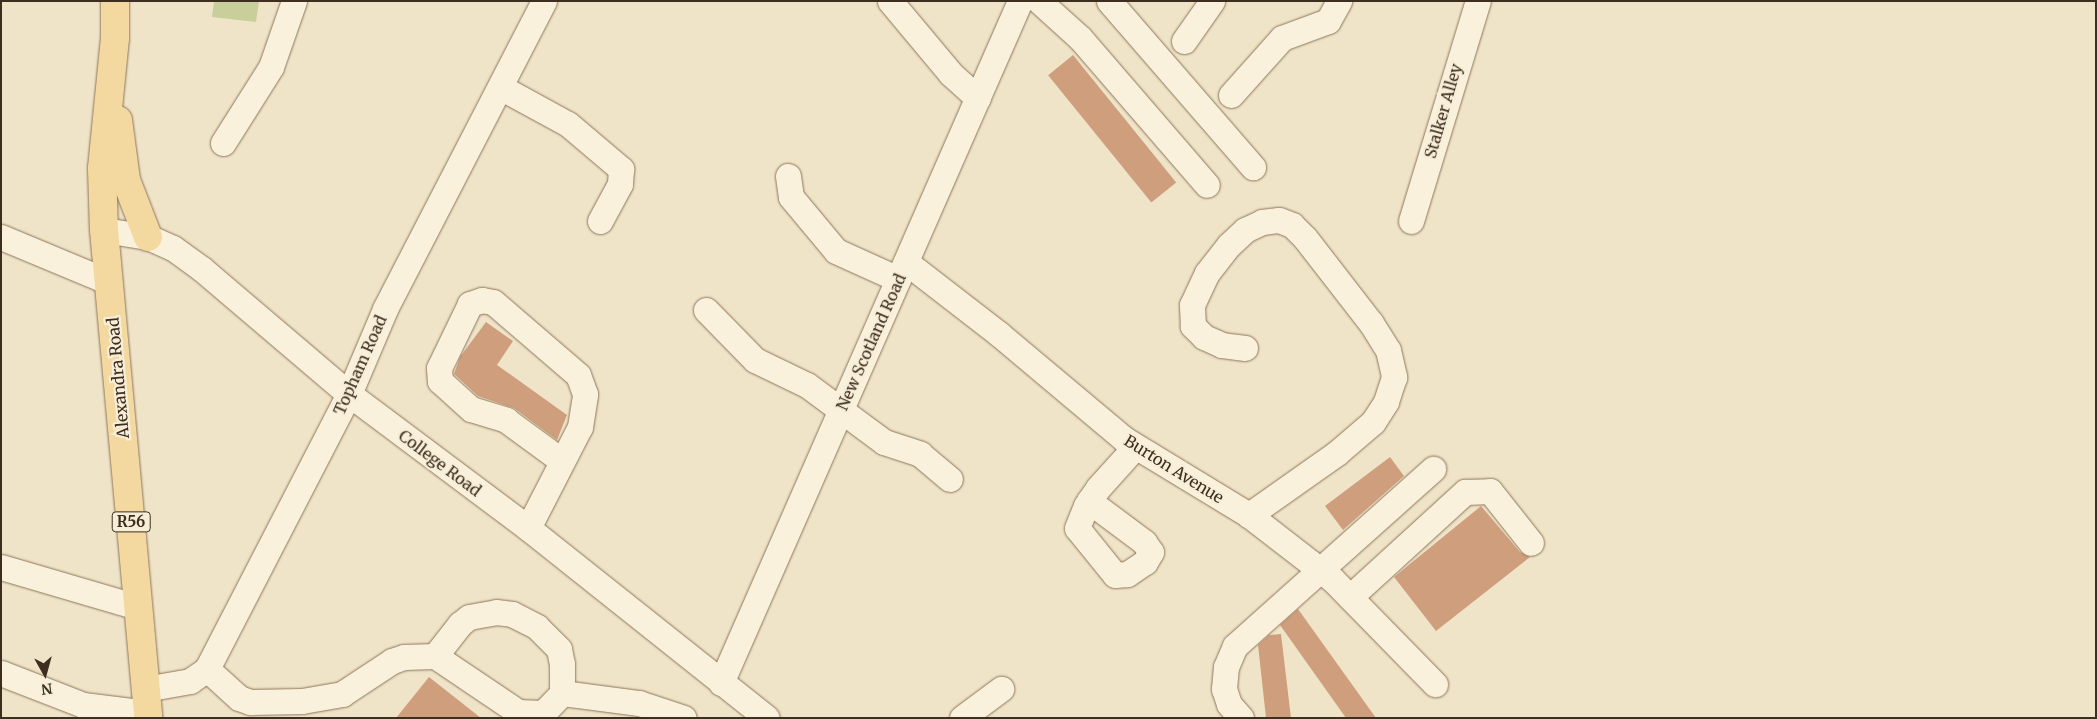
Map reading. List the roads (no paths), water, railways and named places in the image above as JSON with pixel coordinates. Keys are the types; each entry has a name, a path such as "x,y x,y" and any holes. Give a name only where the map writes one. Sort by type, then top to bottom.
{"main road":[{"name":"Alexandra Road","path":"115,1 115,38 102,160 104,230 147,706"},
{"name":"Alexandra Road","path":"115,38 125,1"},
{"path":"112,67 126,180 148,237"}],"street":[{"path":"223,142 271,67 294,1"},
{"name":"Topham Road","path":"207,669 349,394 385,309 544,1"},
{"path":"890,1 951,74 978,98"},
{"name":"New Scotland Road","path":"722,683 1020,1"},
{"path":"1039,1 1080,38 1206,185"},
{"path":"1109,1 1252,167"},
{"path":"1184,41 1212,1"},
{"path":"1231,95 1282,38 1328,22 1339,1"},
{"name":"Stalker Alley","path":"1411,221 1478,1"},
{"path":"500,87 568,124 621,169 620,184 600,221"},
{"name":"Burton Avenue","path":"788,176 791,197 836,251 902,270 1135,447 1248,515 1320,570 1434,684"},
{"path":"1245,348 1222,345 1204,337 1193,326 1192,305 1207,273 1229,245 1245,230 1262,222 1279,220 1292,225 1305,238 1371,323 1388,350 1394,377 1386,402 1373,422 1338,453 1248,515"},
{"name":"College Road","path":"104,230 148,237 173,248 202,269 349,394 528,528 767,718"},
{"path":"1,237 109,282"},
{"path":"528,528 580,427 585,407 585,394 578,375 494,302 482,300 470,304 439,368 440,381 471,409 506,420 562,461"},
{"path":"706,310 754,360 807,385 840,412 884,442 920,454 950,479"},
{"path":"1089,501 1135,447"},
{"path":"1241,718 1230,704 1224,689 1230,656 1236,646 1433,469"},
{"path":"1350,598 1465,492 1490,490 1531,543"},
{"path":"1,567 138,607"},
{"path":"1,673 83,705 147,706 207,669 239,698 249,710 334,696 355,686 392,661 404,657 435,656 518,712 542,716 562,693 562,664 559,650 537,627 512,614 496,612 469,617 460,624 435,656"},
{"path":"962,718 1001,689"},
{"path":"562,693 639,703 684,718"}]}
